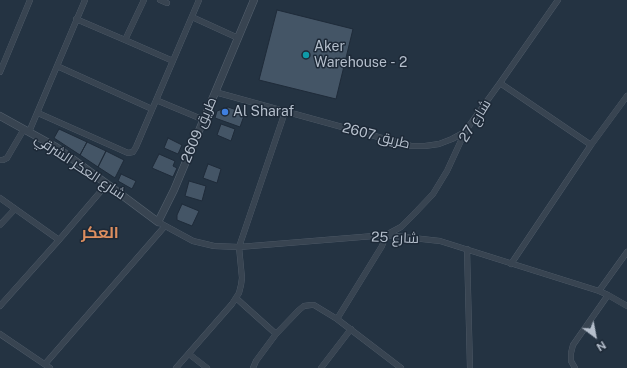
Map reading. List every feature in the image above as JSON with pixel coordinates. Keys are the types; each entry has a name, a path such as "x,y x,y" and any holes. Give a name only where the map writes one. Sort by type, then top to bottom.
{"street":[{"path":"0,72 2,64 30,0"},
{"path":"0,160 7,158 38,113 85,0"},
{"path":"125,40 144,0"},
{"path":"160,0 167,4"},
{"path":"38,113 128,153 132,152 136,147 199,0"},
{"name":"طريق 2609","path":"158,222 174,190 254,0"},
{"name":"شارع 27","path":"386,235 401,227 433,194 447,171 465,132 558,0"},
{"path":"192,17 238,38"},
{"path":"76,19 173,62"},
{"path":"57,66 152,109"},
{"path":"500,83 591,145"},
{"name":"طريق 2607","path":"215,92 411,146 439,144 465,132"},
{"path":"511,264 591,145 627,96"},
{"path":"156,100 204,120"},
{"path":"176,368 239,293 242,278 239,247 285,112"},
{"name":"شارع العكر الشرقي","path":"0,116 56,147 158,222"},
{"path":"0,306 108,184"},
{"path":"0,198 59,240"},
{"path":"0,225 14,209"},
{"name":"شارع 25","path":"158,222 193,241 214,246 239,247 386,235 440,241 599,291 627,306"},
{"path":"45,364 166,226"},
{"path":"337,319 382,246 386,235"},
{"path":"467,249 470,368"},
{"path":"599,291 627,252"},
{"path":"575,368 571,361 570,353 573,345 608,295"},
{"path":"236,298 276,334"},
{"path":"253,368 256,361 276,334 301,308 308,305 314,305 337,319 401,368"},
{"path":"321,368 351,329"},
{"path":"0,334 50,368"},
{"path":"189,354 207,368"}],"building":[{"name":"Aker Warehouse - 2","path":"277,10 353,29 336,99 259,80"},
{"path":"228,107 245,113 240,127 215,118 217,111"},
{"path":"221,124 235,129 231,141 217,135"},
{"path":"59,129 87,142 80,155 54,138"},
{"path":"168,138 182,145 178,154 164,148"},
{"path":"87,142 106,151 98,167 80,155"},
{"path":"106,151 124,160 115,178 98,167"},
{"path":"159,154 175,161 173,166 177,168 173,177 152,168"},
{"path":"208,164 221,169 217,183 203,178"},
{"path":"121,174 136,181 132,189 118,181"},
{"path":"189,181 206,186 202,201 185,196"},
{"path":"182,204 199,211 192,226 177,220 177,215"}],"place":[{"name":"Aker Warehouse - 2","path":"306,55"},
{"name":"Al Sharaf","path":"225,112"}],"district":[{"name":"العكر","path":"100,233"}]}
